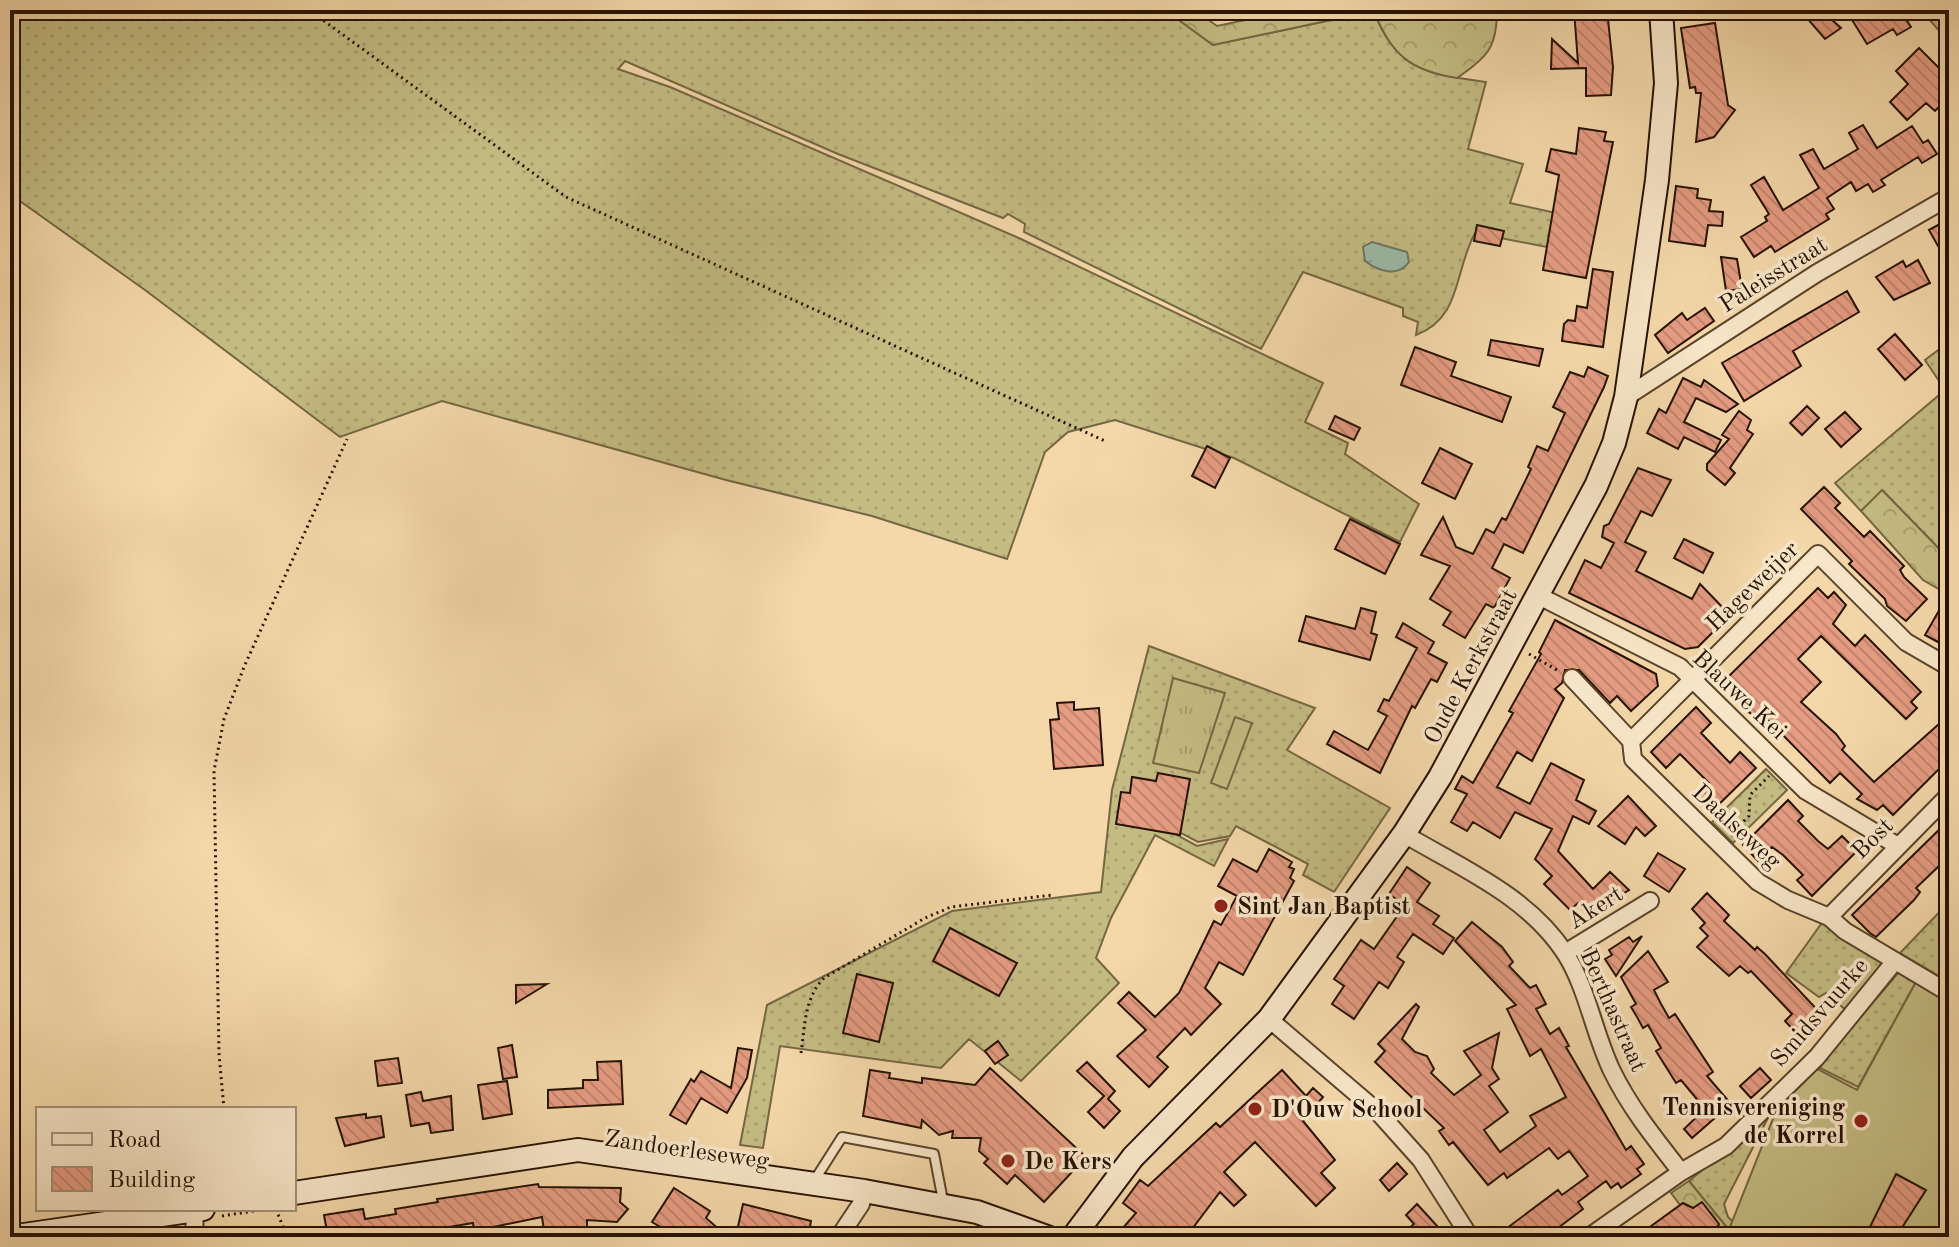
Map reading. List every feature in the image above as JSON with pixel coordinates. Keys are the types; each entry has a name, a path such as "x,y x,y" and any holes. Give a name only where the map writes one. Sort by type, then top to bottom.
{"street":[{"name":"Oude Kerkstraat","path":"1073,1237 1133,1157 1269,1019 1404,834 1511,645 1610,456 1626,397 1657,180 1666,83 1661,10"},
{"name":"Paleisstraat","path":"1626,397 1817,273 1949,197"},
{"name":"Hageweijer","path":"1631,741 1818,554 1906,642 1949,667"},
{"name":"Blauwe Kei","path":"1537,595 1680,667 1806,791 1898,846"},
{"name":"Daalseweg","path":"1572,678 1631,741 1633,759 1758,882 1788,900 1829,917 1949,993"},
{"name":"Bost","path":"1829,917 1949,795"},
{"name":"Berthastraat","path":"1404,834 1501,890 1537,920 1565,953 1613,1072 1645,1126 1681,1172"},
{"name":"Akert","path":"1565,953 1650,901"},
{"name":"Smidsvuurke","path":"1589,1237 1681,1172 1726,1146 1817,1057 1895,961"},
{"path":"1269,1019 1378,1112 1421,1160 1470,1237"},
{"name":"Zandoerleseweg","path":"296,1193 578,1150 864,1191 945,1206 977,1212 1047,1237"},
{"path":"839,1237 861,1204 864,1191"},
{"path":"10,1237 192,1211"},
{"path":"194,1237 199,1211"}],"lane":[{"path":"812,1184 842,1137 934,1154 945,1206"}],"path":[{"path":"309,10 566,197 1105,441"},
{"path":"224,1107 219,1054 214,771 224,719 244,667 347,439"},
{"path":"1511,645 1572,678"},
{"path":"1720,845 1749,816 1750,795 1780,765"},
{"path":"801,1053 808,1003 815,987 824,978 925,918 951,907 1052,895"},
{"path":"277,1211 287,1237"}],"green space":[{"path":"10,10 1165,10 1213,45 1374,11 1392,46 1404,58 1431,72 1486,82 1468,149 1523,164 1510,203 1593,221 1588,255 1475,233 1449,305 1431,327 1416,335 1418,322 1403,316 1403,308 1303,272 1261,349 1024,232 1025,224 1008,214 1003,218 838,154 625,61 618,69 670,87 1021,239 1323,383 1305,422 1348,443 1345,454 1419,504 1400,542 1234,458 1115,420 1068,432 1045,452 1007,559 872,516 726,480 442,401 340,437 145,290 10,194"},
{"path":"1165,10 1195,10 1217,26 1294,10 1497,10 1495,33 1489,50 1457,78 1427,71 1405,58 1388,39 1374,11 1213,45"},
{"path":"1921,10 1949,10 1949,42"},
{"path":"1949,342 1949,417 1944,420 1949,426 1949,559 1883,491 1861,511 1835,483 1945,390 1925,360"},
{"path":"1882,490 1949,559 1949,595 1923,580 1861,511"},
{"path":"1149,646 1315,708 1287,750 1390,808 1334,892 1303,875 1308,864 1236,826 1230,836 1198,842 1162,823 1160,826 1197,846 1228,839 1214,866 1155,835 1111,918 1096,958 1119,983 1021,1081 969,1039 941,1068 780,1046 763,1148 740,1145 767,1005 952,911 1101,892 1112,790"},
{"path":"1173,678 1225,693 1199,773 1153,763"},
{"path":"1235,717 1252,723 1227,789 1211,783"},
{"path":"1766,769 1787,790 1733,843 1712,822"},
{"path":"1949,902 1949,982 1900,953"},
{"path":"1824,920 1886,963 1847,1011 1826,993 1819,997 1786,973"},
{"path":"1899,972 1916,982 1858,1087 1818,1067"},
{"name":"Tennisvereniging de Korrel","path":"1916,982 1949,1002 1949,1237 1726,1237 1782,1096 1812,1066 1857,1090"},
{"path":"1771,1112 1724,1204 1728,1217 1742,1230 1726,1237 1729,1231 1689,1181"},
{"path":"1689,1181 1730,1231 1726,1237 1701,1237 1702,1234 1671,1193"}],"water":[{"path":"1372,242 1407,252 1409,262 1394,271 1376,268 1365,261 1363,247"}],"building":[{"path":"1574,10 1607,10 1613,67 1611,95 1586,96 1586,68 1551,69 1552,39 1578,63"},
{"path":"1800,10 1821,10 1841,28 1825,39"},
{"path":"1856,10 1900,10 1911,27 1897,35 1893,29 1867,44 1849,15"},
{"path":"1715,23 1728,105 1735,110 1714,137 1696,142 1701,93 1696,93 1695,87 1690,88 1681,28"},
{"path":"1919,48 1949,78 1949,97 1935,111 1926,103 1907,120 1890,102 1908,84 1896,71"},
{"path":"1863,125 1877,148 1912,126 1923,143 1928,140 1937,154 1922,163 1918,157 1881,180 1885,185 1873,192 1868,184 1856,191 1851,182 1827,198 1834,209 1826,214 1829,219 1775,252 1771,246 1754,257 1741,237 1767,221 1765,217 1769,214 1751,185 1764,177 1783,210 1819,188 1800,155 1813,149 1824,169 1858,149 1849,133"},
{"path":"1579,128 1606,132 1604,141 1613,142 1586,278 1543,270 1559,175 1546,171 1551,149 1576,154"},
{"path":"1676,186 1698,189 1697,198 1711,200 1709,211 1723,212 1722,226 1708,225 1705,246 1669,241"},
{"path":"1949,219 1949,241 1938,246 1929,230"},
{"path":"1477,225 1504,231 1500,246 1474,241"},
{"path":"1721,257 1737,259 1742,289 1726,291"},
{"path":"1918,260 1930,283 1894,300 1876,277 1903,261 1906,267"},
{"path":"1593,269 1613,272 1603,347 1562,341 1564,324 1568,320 1575,321 1577,306 1587,308"},
{"path":"1847,291 1859,312 1793,351 1801,366 1744,401 1722,363"},
{"path":"1705,308 1714,321 1668,353 1655,335 1682,313 1687,320"},
{"path":"1895,334 1922,365 1905,380 1878,349"},
{"path":"1491,340 1543,349 1539,366 1488,355"},
{"path":"1415,347 1456,362 1451,376 1511,397 1502,422 1401,385"},
{"path":"1588,367 1608,376 1604,387 1523,553 1504,544 1492,568 1510,578 1494,608 1486,604 1465,638 1443,625 1451,612 1430,599 1450,566 1421,555 1443,517 1456,547 1473,554 1486,529 1494,533 1502,518 1506,520 1531,469 1528,467 1537,446 1548,451 1565,413 1553,407 1570,372 1584,377"},
{"path":"1683,378 1701,387 1704,380 1738,404 1726,412 1696,398 1684,422 1721,440 1715,452 1684,437 1678,449 1647,433 1659,409 1666,413"},
{"path":"1807,406 1819,418 1802,435 1790,423"},
{"path":"1739,411 1751,420 1747,430 1753,434 1730,468 1735,473 1725,485 1707,470 1707,464 1729,439 1722,435"},
{"path":"1845,412 1861,429 1841,447 1825,429"},
{"path":"1335,416 1360,428 1354,440 1329,429"},
{"path":"1207,446 1230,458 1215,488 1192,476"},
{"path":"1440,448 1472,464 1455,499 1422,483"},
{"path":"1638,468 1671,480 1652,516 1641,511 1625,542 1646,552 1636,571 1692,599 1700,584 1730,615 1698,647 1685,649 1569,593 1585,560 1601,568 1614,543 1602,537 1604,526 1609,524"},
{"path":"1824,487 1840,503 1835,508 1864,537 1870,531 1904,566 1900,570 1904,577 1927,599 1906,621 1887,606 1885,599 1849,564 1852,561 1801,509"},
{"path":"1350,519 1400,544 1385,574 1335,549"},
{"path":"1684,539 1713,553 1703,573 1674,558"},
{"path":"1818,588 1828,598 1834,592 1846,605 1833,624 1855,646 1865,635 1921,692 1911,702 1917,708 1906,719 1821,636 1798,659 1821,682 1801,702 1836,734 1845,746 1842,750 1874,782 1949,715 1949,739 1939,748 1949,759 1893,815 1883,805 1877,810 1857,799 1862,794 1840,773 1830,783 1768,720 1763,726 1731,694 1737,688 1727,678"},
{"path":"1949,593 1949,648 1925,635"},
{"path":"1361,608 1376,612 1371,633 1377,635 1370,660 1299,641 1306,616 1355,629"},
{"path":"1555,620 1656,674 1658,686 1631,711 1617,696 1610,703 1579,670 1565,670 1562,683 1555,689 1564,698 1532,761 1517,752 1497,787 1530,804 1551,763 1584,780 1576,800 1596,811 1589,824 1573,816 1558,851 1593,889 1610,872 1629,890 1590,914 1578,903 1570,910 1544,884 1552,876 1535,859 1552,829 1515,812 1500,838 1473,822 1467,831 1451,822 1467,794 1455,789 1462,776 1473,783 1513,713 1509,711 1541,654 1539,652"},
{"path":"1403,623 1434,642 1428,653 1447,663 1437,682 1431,679 1415,708 1412,706 1380,773 1327,744 1334,731 1368,750 1387,716 1378,711 1384,699 1389,701 1417,648 1396,637"},
{"path":"1074,702 1074,710 1099,708 1103,765 1054,769 1050,720 1059,719 1057,703"},
{"path":"1696,707 1711,723 1701,733 1730,763 1740,752 1756,768 1711,812 1695,797 1709,783 1680,754 1666,768 1651,752"},
{"path":"1158,773 1190,779 1180,835 1116,824 1121,792 1130,793 1132,777 1156,781"},
{"path":"1628,796 1656,826 1645,836 1636,827 1625,844 1598,826"},
{"path":"1788,800 1803,816 1798,821 1828,849 1842,836 1857,851 1812,896 1797,880 1803,875 1783,855 1772,847 1758,861 1743,845"},
{"path":"1949,820 1949,876 1939,866 1916,888 1920,892 1914,900 1876,937 1852,915"},
{"path":"1269,849 1292,862 1289,867 1294,869 1290,878 1294,881 1243,975 1219,962 1205,988 1221,1004 1191,1035 1185,1028 1157,1057 1168,1067 1149,1087 1117,1056 1146,1030 1118,1003 1129,992 1155,1017 1179,993 1214,921 1221,925 1237,896 1218,886 1233,859 1257,872"},
{"path":"1658,853 1685,869 1669,892 1644,876"},
{"path":"1407,867 1430,883 1417,902 1439,916 1433,924 1454,938 1443,954 1413,934 1397,957 1404,962 1388,988 1379,982 1354,1019 1332,1004 1344,986 1334,979 1361,940 1374,949 1405,905 1389,894"},
{"path":"1707,893 1729,915 1724,921 1755,950 1757,947 1765,954 1823,1016 1801,1038 1785,1021 1792,1014 1751,971 1748,973 1740,966 1729,976 1697,947 1708,936 1700,928 1705,923 1692,909"},
{"path":"1472,922 1502,947 1513,962 1509,966 1530,988 1536,985 1546,1004 1536,1009 1550,1034 1559,1028 1569,1046 1566,1047 1626,1150 1631,1146 1644,1164 1637,1169 1641,1174 1621,1188 1618,1183 1611,1188 1606,1181 1578,1202 1583,1209 1546,1237 1495,1237 1558,1190 1562,1195 1588,1176 1569,1151 1558,1159 1549,1148 1507,1178 1504,1173 1488,1185 1453,1142 1449,1145 1439,1131 1444,1128 1375,1062 1385,1051 1378,1044 1416,1004 1419,1007 1402,1039 1415,1052 1427,1056 1434,1069 1431,1073 1454,1095 1481,1075 1464,1051 1499,1033 1492,1068 1499,1079 1489,1086 1508,1112 1484,1130 1500,1152 1536,1126 1530,1116 1566,1097 1541,1049 1530,1056 1507,1009 1516,1005 1455,941"},
{"path":"950,928 1017,963 999,996 933,961"},
{"path":"1642,936 1616,976 1605,959 1612,955 1609,950 1629,937 1633,942"},
{"path":"1648,951 1668,982 1654,990 1661,1004 1669,1018 1675,1014 1713,1072 1707,1076 1731,1104 1692,1138 1684,1129 1705,1109 1681,1080 1676,1083 1656,1051 1661,1048 1648,1025 1643,1028 1631,1007 1636,1004 1621,977"},
{"path":"857,974 893,983 879,1042 843,1033"},
{"path":"547,984 516,1003 516,985"},
{"path":"998,1041 1008,1055 995,1064 985,1051"},
{"path":"512,1045 517,1077 503,1079 498,1048"},
{"path":"738,1048 752,1050 747,1078 727,1113 701,1098 686,1124 670,1115 691,1079 694,1082 701,1071 731,1088"},
{"path":"398,1058 402,1083 378,1086 375,1061"},
{"path":"621,1061 623,1104 548,1108 548,1090 583,1088 583,1080 598,1080 597,1062"},
{"path":"1087,1062 1115,1091 1108,1099 1120,1111 1104,1128 1088,1112 1104,1096 1077,1071"},
{"path":"990,1068 1086,1157 1044,1202 1015,1175 1007,1184 984,1163 988,1159 979,1151 981,1138 952,1138 953,1131 939,1135 922,1120 921,1128 863,1116 870,1070 890,1073 889,1078 922,1083 922,1078 975,1085"},
{"path":"1760,1068 1771,1080 1751,1098 1740,1086"},
{"path":"1282,1070 1306,1096 1313,1088 1323,1097 1303,1121 1335,1160 1321,1173 1335,1188 1316,1206 1255,1142 1224,1172 1246,1195 1234,1206 1220,1192 1186,1237 1115,1237 1136,1213 1123,1203 1140,1180 1148,1186 1216,1123 1220,1127"},
{"path":"507,1081 512,1114 483,1119 478,1085"},
{"path":"421,1092 423,1101 451,1096 453,1130 431,1133 429,1123 411,1126 406,1095"},
{"path":"366,1114 366,1118 381,1116 384,1137 345,1146 336,1118"},
{"path":"1397,1163 1407,1174 1389,1191 1380,1180"},
{"path":"1896,1174 1926,1190 1896,1237 1865,1237"},
{"path":"538,1184 539,1187 621,1188 620,1202 628,1209 617,1222 587,1220 587,1237 545,1237 542,1217 474,1231 473,1223 443,1228 444,1237 425,1237 424,1231 399,1234 398,1229 328,1237 324,1215 363,1209 365,1219 396,1214 395,1209 438,1202 437,1199"},
{"path":"674,1188 710,1211 706,1218 728,1237 663,1237 667,1231 652,1222"},
{"path":"1702,1202 1719,1224 1712,1237 1693,1230 1684,1237 1636,1237 1683,1203 1693,1208"},
{"path":"743,1204 811,1221 808,1237 770,1237 737,1231"},
{"path":"1417,1204 1438,1227 1427,1237 1399,1237 1414,1224 1406,1215"}],"place":[{"name":"Sint Jan Baptist","path":"1221,906"},
{"name":"D'Ouw School","path":"1255,1109"},
{"name":"Tennisvereniging de Korrel","path":"1861,1121"},
{"name":"De Kers","path":"1008,1161"}]}
